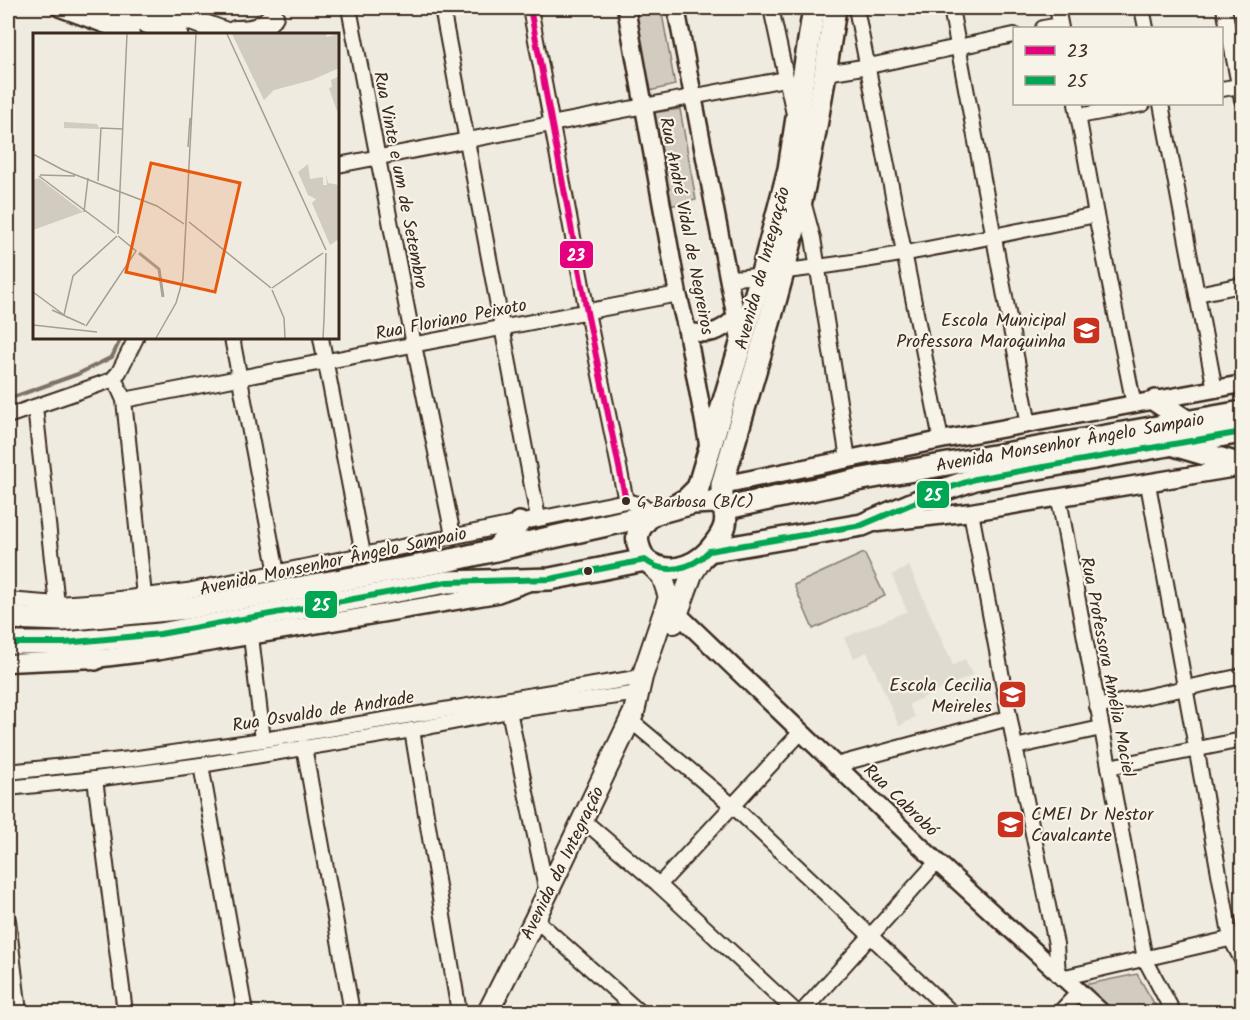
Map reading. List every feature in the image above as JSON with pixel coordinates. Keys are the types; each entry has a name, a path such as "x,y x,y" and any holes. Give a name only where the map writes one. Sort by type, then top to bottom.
{"main road":[{"path":"106,8 175,33"},
{"path":"158,8 235,33 258,29 266,25 275,12"},
{"name":"Avenida da Integração","path":"705,555 725,526 727,519 722,499 772,272 797,127 814,8"},
{"name":"Avenida da Integração","path":"660,511 687,499 698,488 741,345 802,195 826,73 835,8"},
{"path":"264,33 275,12"},
{"path":"1156,401 1188,422"},
{"name":"Avenida Monsenhor Ângelo Sampaio","path":"8,618 63,620 188,608 495,550 704,502 717,503 722,499 727,508 857,480 1242,412"},
{"name":"Avenida Monsenhor Ângelo Sampaio","path":"8,643 64,643 192,629 447,582 533,581 650,564 668,570 686,566 705,555 862,525 975,479 1242,432"},
{"path":"1171,444 1242,466"},
{"path":"637,701 669,597 665,583 650,564 638,543 638,531 641,525 660,511"},
{"path":"495,550 529,521"},
{"path":"637,701 647,698 692,574 705,555"},
{"path":"64,643 95,659"},
{"name":"Avenida da Integração","path":"488,1012 536,919 637,701"}],"street":[{"path":"60,8 128,33"},
{"name":"Rua Vinte e um de Setembro","path":"350,8 414,345 453,535"},
{"path":"442,8 501,327 529,521"},
{"path":"530,8 587,312 626,501 660,511"},
{"name":"Rua André Vidal de Negreiros","path":"626,8 709,452"},
{"name":"Rua André Vidal de Negreiros","path":"676,8 741,345"},
{"path":"771,8 797,127"},
{"path":"856,8 941,440"},
{"path":"951,8 1029,425"},
{"path":"1057,8 1061,27"},
{"path":"1142,8 1146,27"},
{"path":"1224,8 1242,100"},
{"path":"826,73 1013,35"},
{"path":"339,165 785,79"},
{"path":"1223,89 1239,86"},
{"path":"1132,105 1077,110 1134,405"},
{"path":"1161,105 1215,390"},
{"path":"802,195 818,267 848,459"},
{"path":"728,277 742,278 818,267 995,236 1096,215"},
{"path":"1197,294 1242,285"},
{"name":"Rua Floriano Peixoto","path":"124,400 678,294"},
{"path":"687,330 715,333 725,328 735,318"},
{"path":"8,416 102,385 114,378 135,339"},
{"path":"232,339 277,573"},
{"path":"321,339 363,554"},
{"path":"114,378 124,400 144,596"},
{"name":"Avenida Monsenhor Ângelo Sampaio","path":"722,499 848,459 1242,384"},
{"path":"34,407 57,603"},
{"name":"Avenida Monsenhor Ângelo Sampaio","path":"862,525 1059,499 1242,466"},
{"path":"1148,484 1197,750 1242,960"},
{"name":"Rua Professora Amélia Maciel","path":"1059,499 1145,959 1173,1012"},
{"name":"Avenida Monsenhor Ângelo Sampaio","path":"8,600 57,603 102,602 187,591 626,501"},
{"path":"971,512 1009,718 1056,944 1060,976 1237,938"},
{"path":"8,663 95,659 251,636 497,594 533,581"},
{"name":"Rua Cabrobó","path":"678,614 938,862 1101,1012"},
{"path":"251,636 263,740"},
{"path":"1097,707 1242,676"},
{"path":"637,701 733,806 869,937 951,1012"},
{"name":"Rua Osvaldo de Andrade","path":"8,788 201,765 412,730 509,711 637,701"},
{"name":"Rua Osvaldo de Andrade","path":"8,772 131,759 263,740 637,701"},
{"path":"509,711 547,893"},
{"path":"836,765 1009,718"},
{"path":"1015,747 1101,728"},
{"path":"412,730 459,1012"},
{"path":"659,885 801,732"},
{"path":"1108,767 1242,740"},
{"path":"304,747 352,1012"},
{"path":"201,765 245,1012"},
{"path":"96,779 124,1012"},
{"path":"583,820 659,885 796,1012"},
{"path":"802,1012 938,862"},
{"path":"536,919 639,1012"},
{"path":"8,920 20,1012"},
{"path":"1060,1012 1079,992"}],"shaded area":[{"path":"627,8 661,8 675,85 645,92"},
{"path":"680,109 696,200 665,207 646,114"},
{"path":"864,553 885,596 813,629 794,585"},
{"path":"909,566 953,665 965,659 973,675 909,704 915,717 899,726 867,652 854,658 844,638 907,611 892,575"},
{"path":"1137,974 1159,1012 1113,1012 1084,985"}],"waterway":[{"path":"8,399 78,374 112,357 121,339"}],"transit line":[{"name":"23","path":"530,8 587,312 626,501"},
{"name":"25","path":"8,643 64,643 160,634 447,582 550,579 645,560 661,568 678,568 695,562 709,551 862,525 975,479 1242,432"}],"place":[{"name":"Escola Municipal Professora Maroquinha","path":"1087,330"},
{"name":"G Barbosa (B/C)","path":"626,501"},
{"name":"Escola Cecilia Meireles","path":"1013,695"},
{"name":"CMEI Dr Nestor Cavalcante","path":"1010,824"}]}
